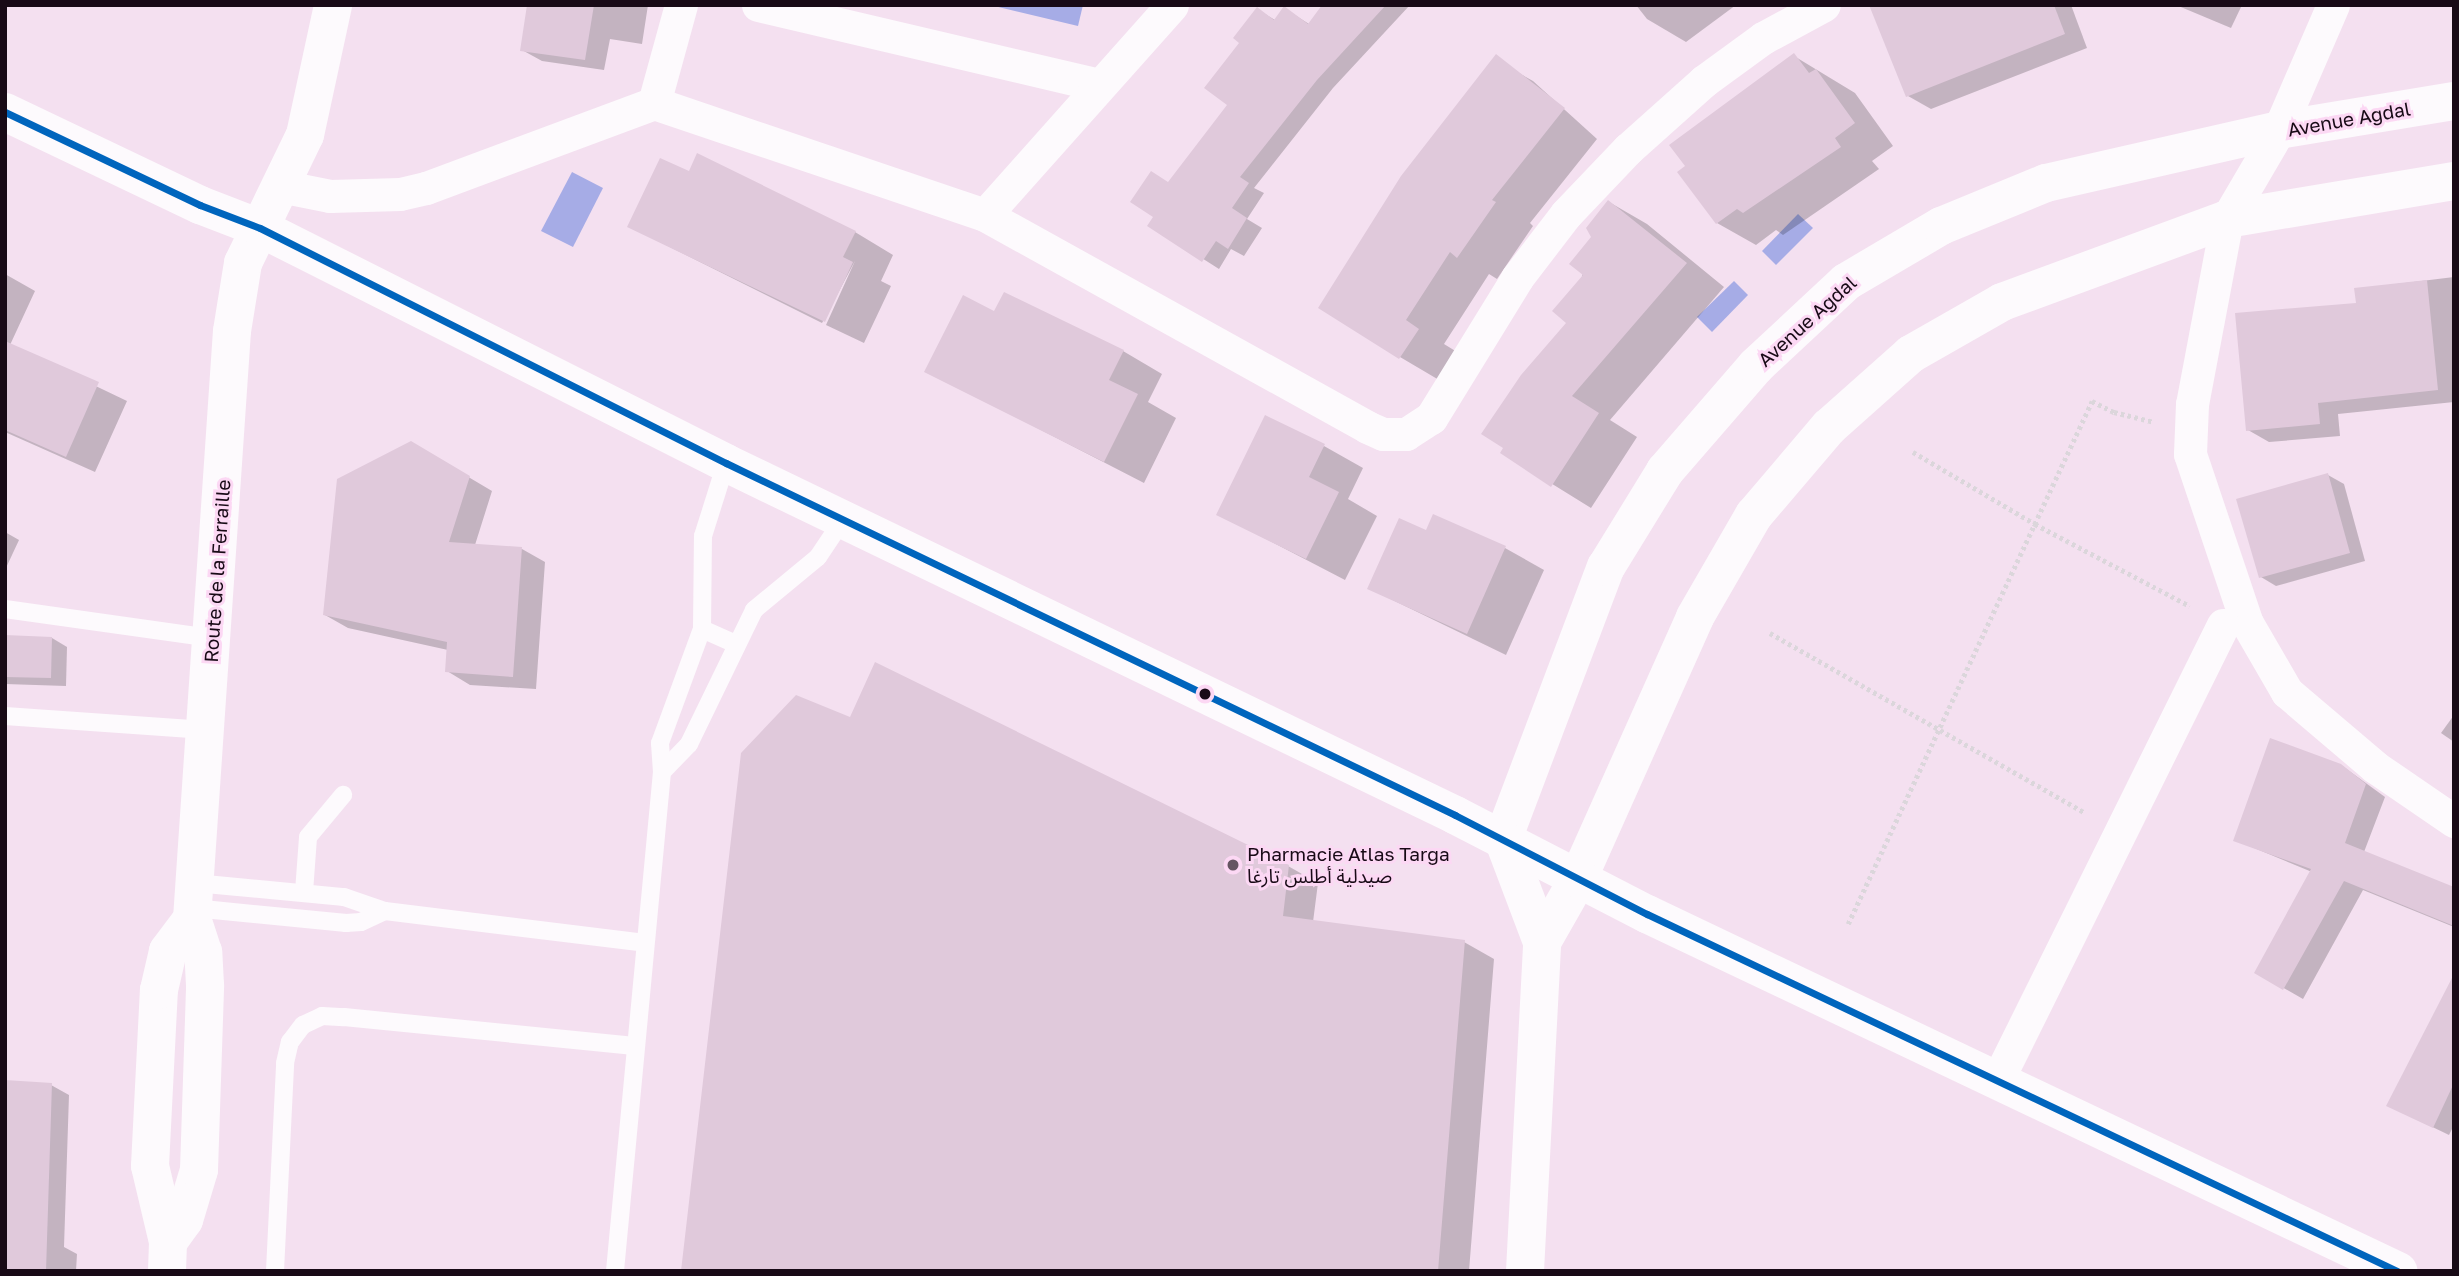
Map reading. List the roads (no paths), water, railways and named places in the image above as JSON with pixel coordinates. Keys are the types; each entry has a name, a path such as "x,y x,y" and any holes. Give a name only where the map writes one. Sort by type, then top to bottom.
{"street":[{"name":"Route de la Ferraille","path":"167,1256 184,1220 199,1170 205,985 203,951 193,903 232,331 243,263 305,135 333,5"},
{"path":"654,103 681,5"},
{"path":"758,5 1100,85"},
{"path":"985,215 1172,5"},
{"path":"280,186 330,196 426,188 654,103 985,215 1367,427 1383,434 1406,434 1431,418 1517,278 1566,214 1628,149 1724,66 1763,38 1824,5"},
{"path":"2333,5 2279,130 2227,219 2189,430 2197,480 2246,623 2287,692 2375,767 2454,821"},
{"name":"Avenue Agdal","path":"1503,839 1606,567 1658,482 1756,366 1846,282 1941,226 2046,183 2279,130 2454,101"},
{"path":"5,112 200,205 260,228 726,463 1503,839 1578,879 2398,1271"},
{"path":"1542,942 1578,879 1695,617 1754,515 1829,427 1911,354 2002,302 2227,219 2454,181"},
{"path":"1997,1081 2223,625"},
{"path":"1503,839 1542,942 1525,1271"}],"lane":[{"path":"615,1271 662,772 660,743 702,629 703,536 726,463"},
{"path":"662,772 681,757 736,644 761,602 818,557 844,518"},
{"path":"5,609 212,638"},
{"path":"702,629 736,644"},
{"path":"674,703 704,714"},
{"path":"5,716 206,730"},
{"path":"304,892 308,837 344,795"},
{"path":"193,903 304,892 359,900 385,911 645,943"},
{"path":"193,903 346,923 361,922 385,911"},
{"path":"275,1271 282,1106 290,1042 303,1025 322,1016 635,1046"}],"water":[{"path":"990,5 1083,5 1078,26"},
{"path":"572,172 603,188 573,247 541,231"},
{"path":"1798,214 1813,228 1776,265 1762,251"},
{"path":"1734,281 1748,295 1712,332 1697,317"}],"place":[{"name":"Pharmacie Atlas Targa صيدلية أطلس تارغا","path":"1233,865"}]}
